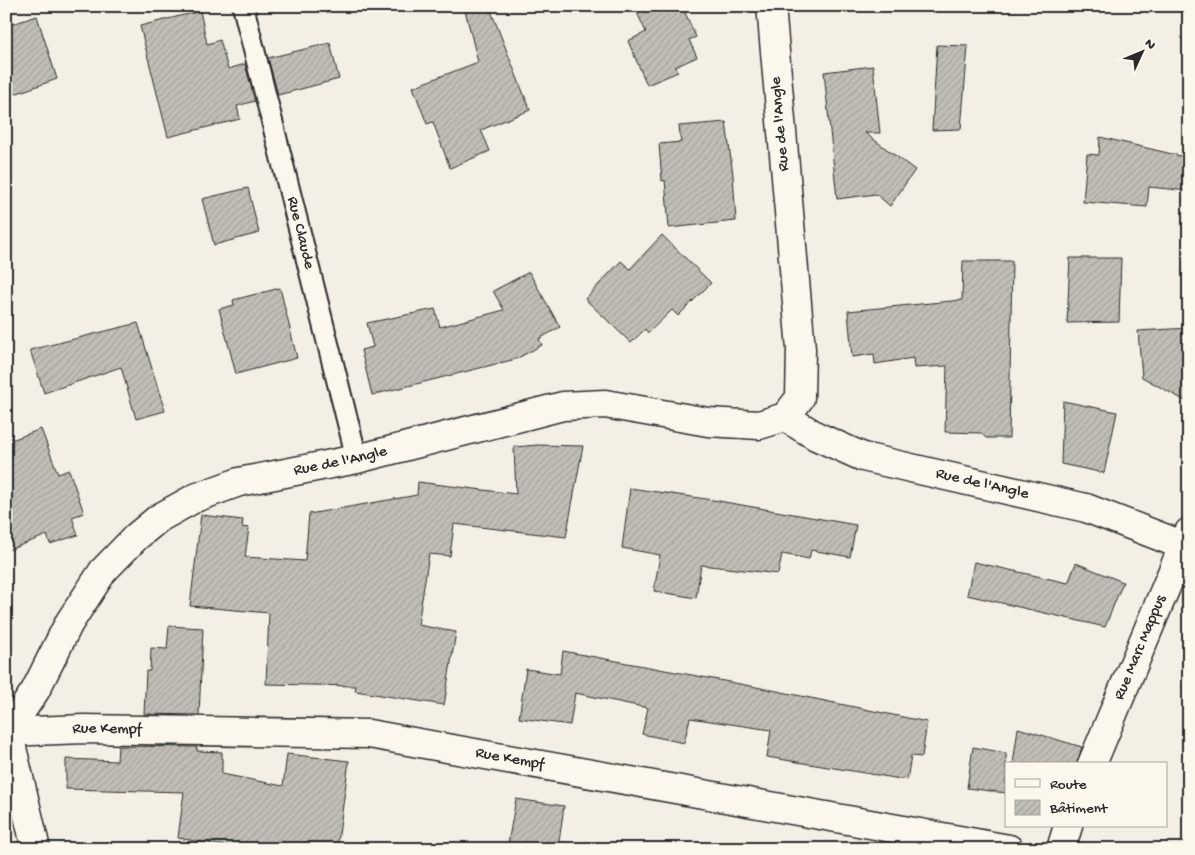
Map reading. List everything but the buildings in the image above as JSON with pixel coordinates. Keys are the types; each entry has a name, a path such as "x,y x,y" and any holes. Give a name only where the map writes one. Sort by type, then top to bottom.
{"street":[{"name":"Rue de l'Angle","path":"7,732 35,691 69,623 103,571 136,537 160,518 195,498 239,482 357,459 563,406 605,404 708,422 759,425 785,417 800,398 802,349 771,6"},
{"name":"Rue de l'Angle","path":"785,417 816,436 863,457 1086,508 1186,538"},
{"name":"Rue Marc Mappus","path":"1093,762 1186,538"},
{"name":"Rue Kempf","path":"7,732 84,729 369,734 1009,849"},
{"path":"7,732 36,849"},
{"path":"1061,849 1067,828"}],"lane":[{"name":"Rue Claude","path":"243,6 357,459"}]}
